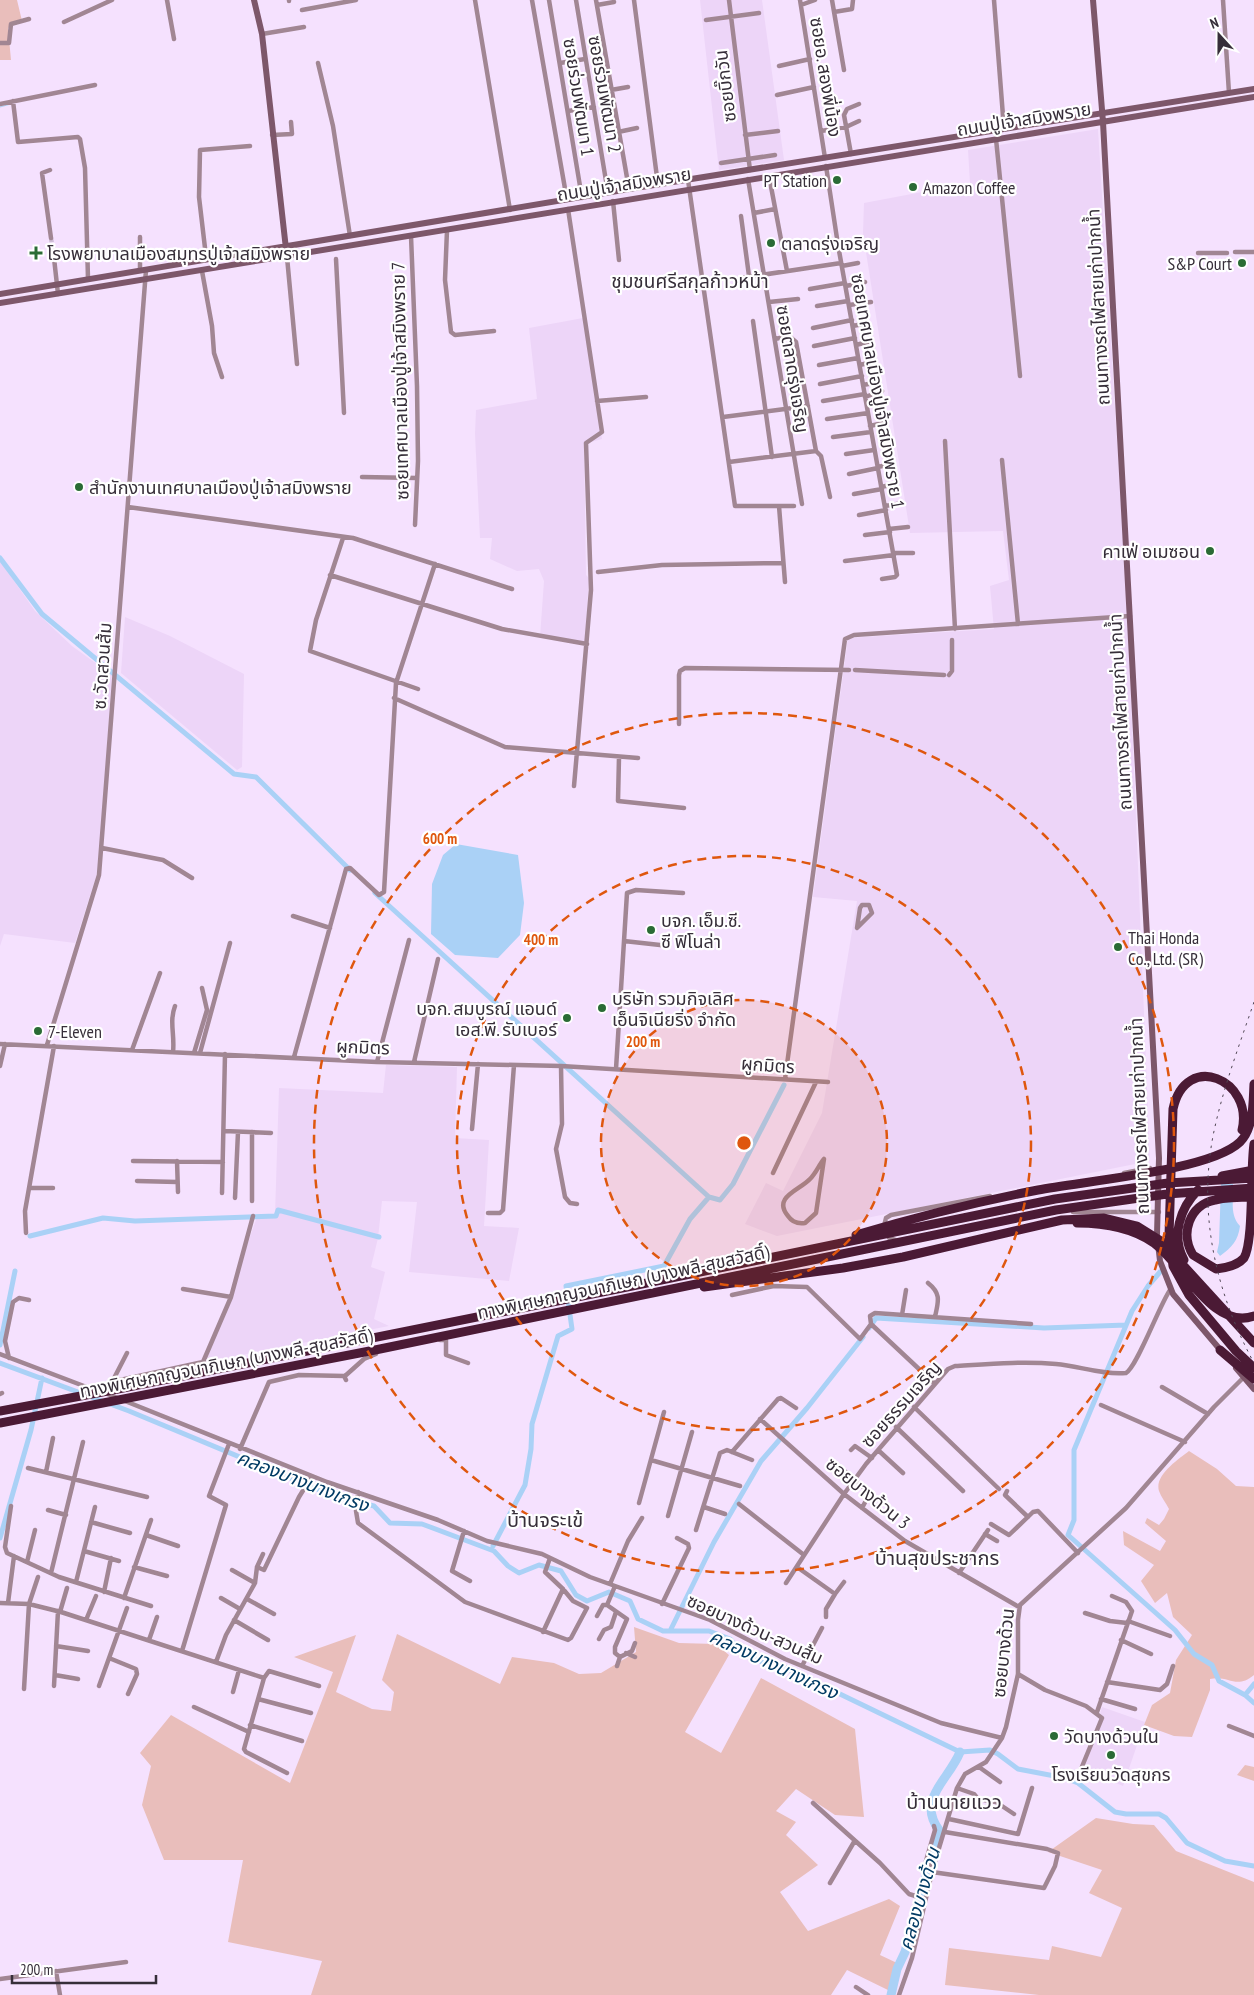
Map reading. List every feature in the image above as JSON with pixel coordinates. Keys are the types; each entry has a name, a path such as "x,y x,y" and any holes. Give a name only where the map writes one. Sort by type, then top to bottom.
{"highway":[{"path":"1230,1149 1241,1134 1244,1120 1242,1104 1235,1090 1223,1080 1212,1076 1197,1077 1186,1083 1178,1094 1173,1109 1170,1246 1177,1275 1200,1308 1236,1351 1254,1368"},
{"path":"794,1253 948,1209 1038,1190 1206,1161 1230,1149 1243,1138 1249,1125 1254,1084"},
{"path":"1254,1144 1251,1246 1244,1259 1226,1268 1216,1269 1193,1255 1187,1238 1189,1220 1199,1206 1206,1202 1233,1197 1254,1197"},
{"path":"1190,1271 1182,1257 1177,1239 1179,1222 1190,1198 1204,1185 1218,1177 1235,1172 1254,1170"},
{"name":"ทางพิเศษกาญจนาภิเษก (บางพลี-สุขสวัสดิ์)","path":"0,1410 123,1388 1087,1193 1168,1183 1254,1178"},
{"name":"ทางพิเศษกาญจนาภิเษก (บางพลี-สุขสวัสดิ์)","path":"0,1423 303,1365 1072,1207 1167,1194 1254,1188"},
{"path":"659,1291 747,1283 843,1268 911,1256 1026,1228 1077,1218 1116,1219 1136,1226 1161,1240 1254,1344"},
{"path":"1026,1228 1086,1223 1126,1229 1156,1244 1216,1310 1234,1318 1254,1316"},
{"path":"1220,1350 1254,1363"},
{"path":"1220,1350 1254,1379"}],"main road":[{"path":"254,0 262,34 287,257"},
{"name":"ถนนทางรถไฟสายเก่าปากน้ำ","path":"1093,0 1103,122 1159,1167 1158,1250 1170,1290 1254,1389"},
{"name":"ถนนปู่เจ้าสมิงพราย","path":"0,294 143,270 206,257 286,247 629,189 1254,89"},
{"name":"ถนนปู่เจ้าสมิงพราย","path":"0,303 287,257 336,251 410,236 613,201 1254,97"},
{"path":"825,158 826,166"},
{"path":"570,200 575,208"},
{"path":"498,212 500,221"},
{"path":"409,226 410,236"}],"street":[{"path":"64,22 112,0"},
{"path":"167,0 174,39"},
{"path":"302,10 356,0"},
{"path":"475,0 510,210"},
{"path":"532,0 570,200"},
{"name":"ซอยร่วมพัฒนา 1","path":"549,0 582,198"},
{"name":"ซอยร่วมพัฒนา 2","path":"576,0 608,193"},
{"path":"634,0 658,185"},
{"name":"ซอยบิ๊กวัน","path":"729,0 750,170"},
{"path":"801,2 815,0"},
{"path":"832,0 844,70"},
{"path":"834,12 852,8 853,0"},
{"path":"994,0 1004,129"},
{"path":"1223,0 1229,93"},
{"path":"614,2 597,2 629,189"},
{"name":"ซอยอ. สองพี่น้อง","path":"801,2 825,158"},
{"path":"706,20 759,13"},
{"path":"0,43 9,43 11,24 29,19"},
{"path":"262,34 304,27"},
{"path":"560,63 585,59"},
{"path":"779,66 810,59"},
{"path":"318,63 333,126 350,236"},
{"path":"0,104 95,85"},
{"path":"611,90 628,87"},
{"path":"777,94 814,87"},
{"path":"13,102 17,140 20,143 78,137 80,139 85,168 88,279"},
{"path":"851,154 845,112 859,104"},
{"path":"568,111 594,107"},
{"path":"821,131 846,127 859,121"},
{"path":"272,135 292,134 291,122"},
{"path":"618,132 637,128"},
{"path":"745,135 778,131"},
{"path":"996,139 1020,376"},
{"path":"933,140 935,148"},
{"path":"205,248 199,197 200,150 250,146"},
{"path":"721,163 775,155"},
{"name":"ซอยเทศบาลเมืองปู่เจ้าสมิงพราย 1","path":"826,166 841,264 897,576 882,579"},
{"path":"50,170 42,173 51,238"},
{"path":"769,176 787,270"},
{"name":"ซอยตลาดรุ่งเจริญ","path":"748,179 765,274 792,455 802,504"},
{"path":"688,180 735,506 794,506"},
{"path":"613,201 620,260"},
{"path":"568,209 602,432 586,443 591,563 587,644 574,786"},
{"path":"754,213 775,209"},
{"path":"741,216 749,276"},
{"path":"447,230 445,280 451,332 455,335 494,331"},
{"name":"ซอยเทศบาลเมืองปู่เจ้าสมิงพราย 7","path":"410,236 418,386 415,525"},
{"name":"ซ. วัดสวนส้ม","path":"47,1045 94,898 102,848 145,281 140,237"},
{"path":"818,249 855,242"},
{"path":"1235,252 1254,252"},
{"path":"1198,253 1227,253"},
{"path":"287,257 297,364"},
{"path":"54,258 58,294"},
{"path":"336,259 344,413"},
{"path":"741,278 787,270 796,271 858,263"},
{"path":"202,271 212,326 214,352 222,377"},
{"path":"810,289 865,282"},
{"path":"769,302 798,299"},
{"path":"817,306 871,302"},
{"path":"753,321 772,457"},
{"path":"814,328 867,322"},
{"path":"775,339 789,336 796,342 816,451 821,456 830,497"},
{"path":"814,346 855,338"},
{"path":"856,345 871,341"},
{"path":"819,365 858,358"},
{"path":"860,365 872,362"},
{"path":"820,384 862,376"},
{"path":"863,385 879,382"},
{"path":"823,401 865,396 882,391"},
{"path":"597,401 646,397"},
{"path":"723,417 808,406"},
{"path":"827,419 868,413"},
{"path":"870,426 882,423"},
{"path":"833,437 871,432"},
{"path":"945,440 955,629"},
{"path":"846,454 874,450"},
{"path":"729,462 816,451"},
{"path":"1002,460 1018,624"},
{"path":"848,474 887,465"},
{"path":"362,477 417,478"},
{"path":"854,494 895,484"},
{"path":"859,515 903,503"},
{"path":"779,506 785,582"},
{"path":"128,507 352,538 512,589"},
{"path":"865,535 908,527"},
{"path":"343,538 314,628 310,651 396,683 418,689"},
{"path":"846,561 913,552"},
{"path":"598,572 662,565 783,563"},
{"path":"294,1057 347,868 350,868 379,895 384,892 396,683 435,564"},
{"path":"330,575 502,629 587,644"},
{"path":"785,1079 845,639 854,634 955,629 1130,616"},
{"path":"854,670 946,675 952,671 952,640"},
{"path":"679,724 679,675 680,671 685,668 849,670"},
{"path":"394,698 505,747 638,758"},
{"path":"619,757 618,801 684,808"},
{"path":"102,848 163,860 192,878"},
{"path":"616,1069 629,891 683,893"},
{"path":"867,904 872,908 872,913 858,928 860,908 867,904"},
{"path":"293,916 330,928"},
{"path":"377,1062 409,940"},
{"path":"624,941 669,946"},
{"path":"197,1053 230,943"},
{"path":"414,1062 438,959"},
{"path":"132,1050 160,973"},
{"path":"197,1053 207,1010 202,988"},
{"path":"173,1052 174,1036 171,1020 175,1006"},
{"path":"0,1066 3,1044"},
{"name":"ผูกมิตร","path":"3,1044 377,1062 562,1066 828,1082"},
{"path":"26,1233 25,1211 54,1046"},
{"path":"222,1193 225,1054"},
{"path":"472,1129 478,1064"},
{"path":"488,1213 500,1213 503,1210 514,1065"},
{"path":"562,1066 562,1124 556,1149 565,1197 570,1203 577,1204"},
{"path":"773,1173 816,1082"},
{"path":"224,1131 271,1133"},
{"path":"235,1198 238,1132"},
{"path":"252,1132 252,1201"},
{"path":"824,1159 816,1213 805,1223 795,1222 785,1213 784,1201 788,1194 811,1178 824,1159"},
{"path":"133,1161 223,1162"},
{"path":"177,1161 178,1192"},
{"path":"1159,1167 891,1215 886,1218 884,1226 889,1238 893,1241 1083,1211 1159,1212"},
{"path":"137,1181 177,1182"},
{"path":"29,1188 54,1188"},
{"path":"111,1382 203,1362 231,1297 253,1216"},
{"path":"928,1283 936,1289 939,1295 935,1317"},
{"path":"732,1295 774,1286 807,1287 860,1339 872,1324 872,1314 1030,1324"},
{"path":"183,1289 231,1297"},
{"path":"902,1315 906,1290"},
{"name":"ซอยธรรมเจริญ","path":"786,1583 844,1494 896,1427 948,1369 960,1366 1031,1362 1098,1372 1126,1373 1132,1369 1154,1313 1170,1290"},
{"path":"9,1358 5,1341 13,1302 19,1298 29,1300"},
{"path":"872,1324 935,1384"},
{"path":"240,1449 269,1382 299,1375 345,1378 370,1356 444,1340 447,1343 446,1355 468,1363"},
{"path":"105,1393 126,1353"},
{"path":"0,1354 105,1393 228,1447 240,1449 463,1533 452,1571 470,1581"},
{"name":"ซอยบางด้วน","path":"899,1995 912,1958 922,1898 945,1832 957,1788 964,1774 979,1767 1001,1740 1018,1674 1019,1607 1023,1601 1126,1508 1208,1414 1244,1377"},
{"path":"1162,1387 1208,1414"},
{"path":"732,1452 778,1399 781,1398 796,1408"},
{"path":"1101,1405 1185,1442"},
{"path":"914,1407 999,1489"},
{"path":"639,1503 664,1412"},
{"name":"ซอยบางด้วน 3","path":"760,1419 844,1494 910,1544 1019,1607"},
{"path":"896,1427 963,1491"},
{"path":"668,1516 692,1432"},
{"path":"46,1472 54,1438"},
{"path":"51,1573 83,1442"},
{"path":"851,1450 855,1446 872,1458"},
{"path":"182,1650 226,1504 208,1496 228,1447"},
{"path":"878,1450 903,1473"},
{"path":"696,1530 720,1453 725,1451 732,1452 752,1460"},
{"path":"651,1460 740,1486"},
{"path":"28,1468 147,1497"},
{"path":"841,1468 870,1493 862,1508"},
{"path":"257,1567 264,1570 304,1487 312,1476"},
{"path":"1007,1491 1005,1495 1028,1517"},
{"path":"358,1493 356,1503 358,1523 465,1602 543,1632 570,1640 587,1608 573,1601 545,1570 550,1559"},
{"path":"739,1504 804,1555"},
{"path":"11,1506 5,1549 14,1556 51,1573 151,1606"},
{"path":"76,1582 95,1507"},
{"path":"704,1507 725,1514"},
{"path":"48,1510 66,1515"},
{"path":"991,1524 1009,1535 1036,1511 1040,1512 1081,1550"},
{"path":"597,1616 603,1605 606,1605 610,1599 628,1541 642,1518"},
{"path":"124,1598 151,1520"},
{"path":"91,1522 130,1533"},
{"path":"27,1562 35,1530"},
{"path":"959,1573 987,1532 996,1541"},
{"name":"ซอยบางด้วน-สวนส้ม","path":"463,1533 550,1559 613,1587 719,1624 802,1666 941,1723 1001,1740"},
{"path":"146,1535 178,1546"},
{"path":"662,1604 689,1548 688,1544 677,1538"},
{"path":"84,1551 120,1560"},
{"path":"216,1662 234,1620 255,1583 257,1567 263,1554"},
{"path":"8,1603 14,1556"},
{"path":"104,1592 111,1558"},
{"path":"134,1567 166,1576"},
{"path":"797,1567 835,1594"},
{"path":"232,1570 255,1583"},
{"path":"24,1689 29,1604 38,1577"},
{"path":"826,1617 826,1609 844,1582"},
{"path":"54,1686 59,1611 67,1588"},
{"path":"543,1632 563,1589"},
{"path":"86,1620 96,1596"},
{"path":"1097,1712 1120,1640 1132,1611 1130,1606 1122,1599 1112,1596"},
{"path":"221,1598 240,1609"},
{"path":"247,1599 274,1614"},
{"path":"0,1603 29,1604 59,1611 261,1677"},
{"path":"606,1605 627,1619 615,1647 615,1653 620,1657"},
{"path":"99,1686 127,1608"},
{"path":"600,1639 604,1630 611,1627 616,1612"},
{"path":"1085,1613 1110,1621 1127,1622 1170,1636"},
{"path":"150,1640 157,1616"},
{"path":"234,1620 268,1640"},
{"path":"802,1666 822,1628"},
{"path":"1120,1640 1151,1654"},
{"path":"617,1666 620,1657 632,1651 635,1642"},
{"path":"56,1646 88,1652"},
{"path":"626,1653 635,1657"},
{"path":"109,1658 136,1669 137,1674 128,1694"},
{"path":"1106,1682 1160,1690 1167,1684 1172,1666"},
{"path":"233,1692 239,1670"},
{"path":"287,1773 245,1751 258,1699 261,1677 269,1671 319,1686"},
{"path":"55,1674 78,1679"},
{"path":"1018,1674 1045,1690 1097,1712 1102,1720 1081,1769"},
{"path":"258,1699 311,1713"},
{"path":"1101,1699 1135,1709"},
{"path":"194,1707 249,1732"},
{"path":"250,1725 302,1741"},
{"path":"1229,1726 1254,1736"},
{"path":"979,1767 1000,1782"},
{"path":"957,1788 974,1794 978,1800 1000,1804 1007,1811 1014,1814"},
{"path":"948,1820 1018,1834 1032,1788"},
{"path":"813,1803 854,1842 887,1869 909,1894 922,1898"},
{"path":"934,1826 935,1830 926,1859 931,1868 1044,1888 1056,1863 1058,1853 1047,1849 945,1832"},
{"path":"830,1883 854,1842"},
{"path":"0,1978 126,1962"},
{"path":"56,1971 60,1995"},
{"path":"856,1987 868,1995"}],"shaded area":[{"path":"0,0 17,0 22,21 8,28 11,60 0,60"},
{"path":"700,0 762,0 784,160 719,170"},
{"path":"1098,129 1128,621 1150,1161 777,1236 745,1224 766,1183 783,1191 822,1113 857,901 813,897 848,638 994,629 990,586 1009,580 1003,531 910,533 863,233 864,203 970,183 968,150"},
{"path":"583,318 602,439 584,444 586,575 589,578 585,642 540,637 544,581 539,569 517,571 490,559 492,538 480,538 475,434 476,410 537,399 529,328"},
{"path":"0,561 35,611 72,646 112,675 99,867 75,943 4,934 0,946"},
{"path":"125,617 170,636 244,674 242,767 237,770 121,673"},
{"path":"386,1065 457,1067 455,1138 489,1140 484,1226 519,1228 509,1281 409,1272 417,1202 382,1201 378,1238 371,1267 385,1272 374,1319 389,1326 206,1362 257,1217 275,1215 279,1088 383,1093"},
{"path":"1189,1451 1217,1469 1236,1486 1254,1487 1254,1675 1237,1682 1217,1678 1210,1679 1210,1690 1192,1737 1174,1736 1144,1725 1152,1705 1170,1693 1176,1660 1192,1635 1173,1617 1167,1593 1155,1603 1141,1581 1154,1565 1124,1545 1123,1531 1160,1551 1166,1541 1145,1523 1147,1518 1159,1525 1164,1519 1169,1509 1159,1491 1160,1479 1168,1468"},
{"path":"634,1627 679,1643 716,1644 729,1655 685,1732 721,1753 761,1678 855,1729 864,1817 835,1815 796,1789 776,1811 796,1822 786,1835 818,1865 780,1892 808,1931 889,1899 900,1906 880,1955 897,1963 890,1991 847,1970 831,1995 311,1995 322,1961 228,1942 243,1860 164,1860 142,1805 151,1766 140,1753 171,1715 290,1783 333,1672 294,1657 356,1635 336,1692 372,1709 391,1711 394,1692 382,1680 397,1634 500,1684 512,1657 554,1663 579,1674 601,1673 636,1652"},
{"name":"โรงเรียนวัดสุขกร","path":"1102,1707 1145,1722 1123,1786 1083,1769 1103,1718 1100,1714"},
{"path":"1245,1765 1254,1767 1254,1781 1237,1775"},
{"path":"1096,1818 1133,1824 1154,1825 1176,1851 1254,1882 1254,1995 1039,1995 945,1985 949,1948 1049,1960 1052,1946 1101,1957 1122,1908 1089,1893 1102,1870 1048,1852"}],"water":[{"path":"456,844 518,855 524,903 520,935 498,958 455,955 431,934 432,884 443,855"},
{"path":"1221,1184 1233,1184 1233,1211 1240,1226 1234,1243 1220,1256 1217,1252"}],"waterway":[{"path":"0,107 11,104"},
{"path":"0,558 42,614 234,774 256,777 350,870"},
{"path":"375,893 709,1197 720,1200 733,1184 784,1085"},
{"path":"493,1546 525,1485 531,1449 532,1424 558,1336 572,1329 566,1286 664,1266 690,1219 709,1197"},
{"path":"30,1236 103,1218 135,1221 276,1216 278,1210 379,1237"},
{"path":"0,1345 15,1271"},
{"path":"1160,1272 1148,1286 1132,1311 1074,1450 1074,1520 1068,1535 1175,1630 1194,1654 1212,1665 1219,1681 1245,1695 1254,1703"},
{"path":"869,1328 876,1318 1044,1328 1126,1325"},
{"path":"670,1631 714,1542 761,1461 807,1408 863,1337"},
{"name":"คลองบางนางเกรง","path":"0,1363 129,1411 336,1497 374,1506 390,1523 422,1524 494,1551 508,1566 519,1573 539,1565 561,1571 576,1595 587,1601 609,1592 630,1601 638,1619 663,1631 709,1631 730,1639 742,1652 764,1663 784,1667 960,1752 990,1750 1018,1769 1065,1778 1078,1783 1115,1812 1159,1814 1166,1818 1187,1843 1225,1861 1254,1866"},
{"path":"0,1538 31,1430 42,1378"},
{"path":"1245,1695 1254,1684"},
{"name":"คลองบางด้วน","path":"891,1995 897,1969 905,1952 939,1830 933,1819 931,1809 933,1799 960,1752"}],"tunnel":[{"path":"51,238 54,258"},
{"path":"205,248 205,254"}],"railway":[{"path":"1254,1002 1221,1102 1213,1136 1208,1195 1209,1224 1220,1281 1229,1309 1254,1363"}],"place":[{"name":"PT Station","path":"837,180"},
{"name":"Amazon Coffee","path":"913,187"},
{"name":"ตลาดรุ่งเจริญ","path":"771,243"},
{"name":"โรงพยาบาลเมืองสมุทรปู่เจ้าสมิงพราย","path":"36,253"},
{"name":"S&P Court","path":"1242,263"},
{"name":"สำนักงานเทศบาลเมืองปู่เจ้าสมิงพราย","path":"79,487"},
{"name":"คาเฟ่ อเมซอน","path":"1210,551"},
{"name":"บจก. เอ็ม.ซี. ซี ฟิโนล่า","path":"651,930"},
{"name":"Thai Honda Co., Ltd. (SR)","path":"1118,947"},
{"name":"บริษัท รวมกิจเลิศ เอ็นจิเนียริ่ง จำกัด","path":"602,1008"},
{"name":"บจก. สมบูรณ์ แอนด์ เอส.พี. รับเบอร์","path":"567,1018"},
{"name":"7-Eleven","path":"38,1031"},
{"name":"วัดบางด้วนใน","path":"1054,1736"},
{"name":"โรงเรียนวัดสุขกร","path":"1111,1755"}],"district":[{"name":"ชุมชนศรีสกุลก้าวหน้า","path":"690,281"},
{"name":"บ้านจระเข้","path":"545,1520"},
{"name":"บ้านสุขประชากร","path":"937,1558"},
{"name":"บ้านนายแวว","path":"954,1802"}]}
